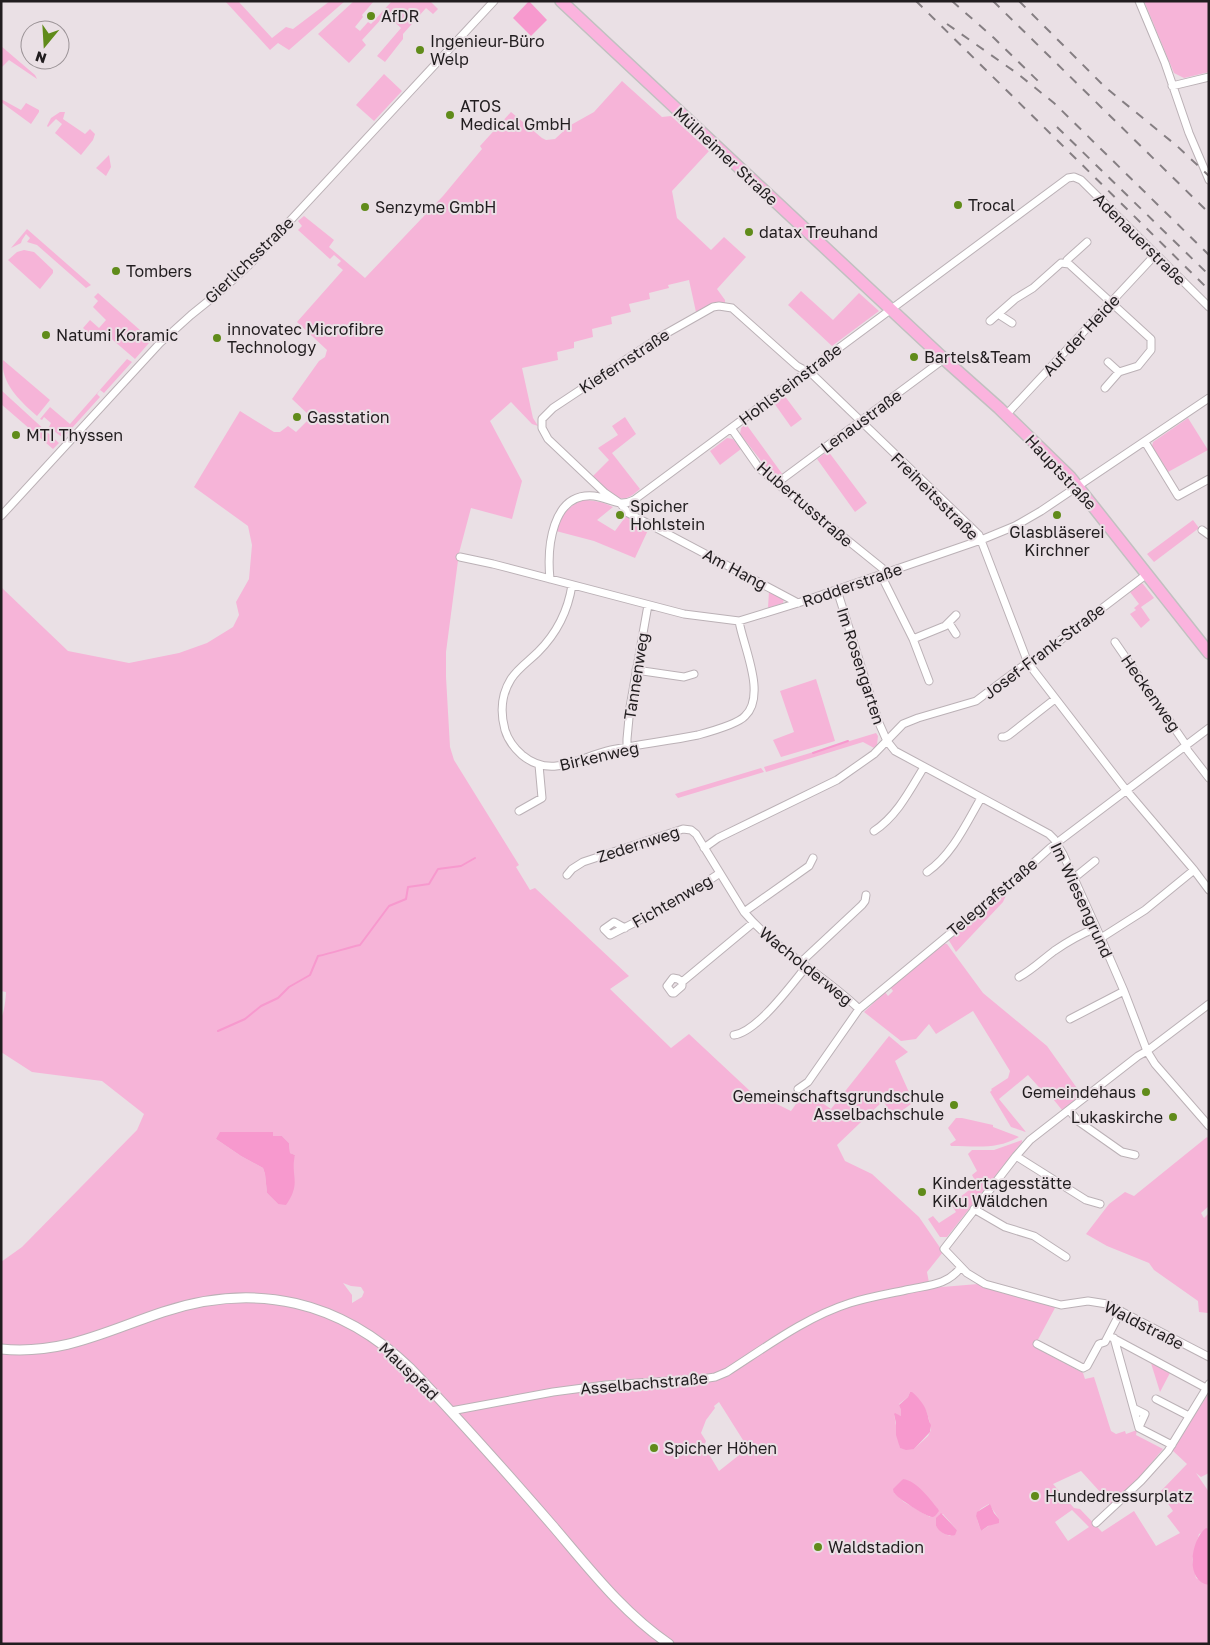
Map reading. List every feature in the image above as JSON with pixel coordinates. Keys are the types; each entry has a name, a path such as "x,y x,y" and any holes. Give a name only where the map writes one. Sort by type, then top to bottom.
{"main road":[{"name":"Mülheimer Straße","path":"561,1 892,309"},
{"name":"Hauptstraße","path":"892,309 1006,415 1077,487 1209,653"}],"street":[{"name":"Gierlichsstraße","path":"1,516 160,343 250,265 494,1"},
{"path":"1139,1 1165,63 1189,133 1209,180"},
{"path":"1172,86 1209,77"},
{"path":"1200,157 1209,163"},
{"name":"Hohlsteinstraße","path":"621,504 634,500 1068,178"},
{"name":"Adenauerstraße","path":"1068,178 1081,180 1155,255 1209,306"},
{"path":"1066,264 1067,260 1087,242"},
{"name":"Auf der Heide","path":"1006,415 1155,255"},
{"path":"990,321 1015,299 1033,288 1061,263 1066,264 1149,336 1152,345 1151,350 1138,366 1120,372 1105,388"},
{"name":"Kiefernstraße","path":"621,504 605,493 548,439 541,422 553,408 660,337 690,319 713,307 719,306 732,308 797,366 806,371"},
{"path":"998,314 1012,323"},
{"name":"Lenaustraße","path":"777,483 944,359"},
{"path":"1108,362 1120,372"},
{"name":"Freiheitsstraße","path":"806,371 812,374 978,535 1028,663 1126,790 1209,890"},
{"name":"Rodderstraße","path":"460,557 684,614 738,622 980,540 1028,519 1209,398"},
{"name":"Hubertusstraße","path":"731,428 760,468 882,568 930,681"},
{"path":"1145,442 1178,496 1209,479"},
{"path":"550,579 549,565 552,531 563,508 578,498 586,496 601,497 621,504"},
{"name":"Am Hang","path":"621,504 628,513 798,603"},
{"path":"1202,530 1209,535"},
{"name":"Josef-Frank-Straße","path":"704,848 718,838 838,780 864,762 903,724 910,720 976,701 1147,574"},
{"name":"Birkenweg","path":"572,585 567,608 560,624 549,640 511,678 504,691 502,700 502,722 512,745 525,758 539,765 558,767 604,752 704,734 745,717 753,699 754,680 738,622"},
{"name":"Im Rosengarten","path":"837,590 879,723 887,741"},
{"name":"Tannenweg","path":"627,748 636,670 648,605"},
{"path":"913,639 949,623 956,615"},
{"path":"949,623 956,634"},
{"name":"Heckenweg","path":"1115,642 1188,751 1209,778"},
{"path":"636,670 684,676 694,674"},
{"path":"1002,737 1009,735 1055,699"},
{"name":"Telegrafstraße","path":"798,1089 808,1082 859,1009 1057,843 1209,728"},
{"name":"Im Wiesengrund","path":"887,741 895,751 1050,834 1057,843 1074,878 1155,1064 1209,1126"},
{"path":"519,811 542,798 539,765"},
{"path":"874,831 888,820 900,805 924,767"},
{"path":"927,872 938,864 951,847 981,798"},
{"name":"Zedernweg","path":"567,875 572,869 583,862 683,828 692,831 704,848"},
{"name":"Wacholderweg","path":"704,848 744,912 753,923 859,1009"},
{"path":"744,912 809,866 813,858"},
{"path":"1074,878 1095,861"},
{"path":"1101,938 1145,910 1194,870"},
{"name":"Fichtenweg","path":"625,928 673,903 720,873"},
{"path":"734,1035 755,1024 783,996 803,965 862,905 866,895"},
{"path":"682,982 753,923"},
{"path":"1019,977 1075,938 1096,928"},
{"path":"1070,1019 1124,991"},
{"path":"1066,1257 1034,1236 1005,1226 974,1209 1030,1140 1138,1056 1148,1051 1209,1004"},
{"path":"1069,1110 1084,1126 1122,1152 1136,1155"},
{"path":"1016,1156 1086,1200 1100,1204"},
{"name":"Waldstraße","path":"974,1209 944,1249 973,1277 986,1284 1062,1305 1082,1301 1096,1301 1122,1311 1209,1358"},
{"name":"Asselbachstraße","path":"450,1411 553,1392 606,1385 715,1377 727,1372 800,1327 836,1308 870,1298 936,1285 952,1277 961,1267"},
{"name":"Mauspfad","path":"1,1349 39,1350 75,1344 163,1312 199,1302 241,1298 276,1300 303,1305 330,1314 370,1335 399,1357 450,1411 611,1593 669,1644"},
{"path":"1037,1344 1083,1368 1087,1366 1099,1344 1111,1337 1122,1311"},
{"path":"1096,1523 1142,1481 1172,1445 1207,1386 1111,1337"},
{"path":"1111,1337 1134,1409 1145,1414 1139,1428 1172,1445"},
{"path":"1156,1399 1190,1416"}],"shaded area":[{"path":"225,1 238,1 272,38 286,27 293,29 330,1 345,1 289,50 278,43 270,50"},
{"path":"354,1 374,1 355,27 360,31 368,22 371,24 392,1 430,1 438,9 433,14 426,8 403,34 403,39 385,62 377,56 401,28 386,14 362,40 366,45 349,63 318,34"},
{"path":"529,1 547,20 531,36 513,18"},
{"path":"1144,1 1209,1 1209,72 1184,78 1174,73"},
{"path":"1,46 20,62 20,67 9,60 1,68"},
{"path":"24,70 29,70 37,79"},
{"path":"384,74 402,91 374,121 356,105"},
{"path":"622,81 662,117 671,116 709,151 672,191 677,218 711,250 724,237 746,257 717,289 725,303 715,304 696,312 689,280 668,285 669,288 649,293 650,299 629,304 631,312 611,317 612,324 592,329 593,337 574,342 574,348 557,352 558,360 522,368 533,418 538,426 532,424 511,402 490,421 522,481 512,519 471,508 459,553 446,652 450,747 454,760 519,865 516,867 530,890 535,888 629,976 610,989 671,1048 689,1034 750,1091 791,1111 805,1091 831,1109 889,1036 908,1052 895,1061 915,1101 903,1110 892,1114 883,1101 837,1145 845,1161 872,1174 919,1217 943,1252 927,1272 930,1288 978,1284 1056,1306 1034,1347 1083,1373 1085,1379 1094,1377 1111,1431 1116,1434 1125,1431 1126,1434 1137,1430 1136,1435 1163,1449 1125,1494 1112,1505 1081,1471 1053,1484 1074,1508 1080,1509 1102,1532 1134,1511 1156,1546 1180,1533 1167,1516 1173,1511 1160,1492 1187,1464 1172,1450 1209,1393 1209,1473 1201,1477 1196,1473 1209,1492 1209,1529 1199,1534 1192,1560 1196,1578 1209,1585 1209,1644 1,1644 1,1262 22,1247 137,1130 144,1114 102,1081 32,1072 1,1052 1,1018 6,992 1,991 1,587 68,651 129,663 179,653 207,643 233,627 239,615 236,602 249,579 252,545 248,526 194,487 240,411 274,432 280,432 288,426 296,432 311,417 292,399 319,361 325,357 327,350 297,322 343,270 337,265 341,261 334,255 330,259 298,230 302,226 298,221 304,216 334,240 329,247 365,278 443,196 482,149 480,146 511,112 546,140 555,139 569,126 594,112","holes":["273,1133 273,1136 282,1136 289,1143 290,1153 295,1155 278,1204 267,1193 263,1168 216,1139","343,1283 361,1287 364,1292 362,1297 352,1303 352,1295","910,1392 922,1404 929,1419 931,1430 928,1436 914,1449 900,1448 894,1414 901,1416 899,1404 908,1397","719,1402 748,1448 719,1471 704,1446 706,1441 701,1433 706,1420 715,1408 714,1406","903,1479 937,1508 930,1517 904,1502 894,1493","989,1504 999,1519 981,1531 977,1518 980,1510","1072,1510 1089,1527 1068,1541 1055,1522","940,1514 943,1514 957,1530 950,1536 943,1533 936,1526 936,1520"]},
{"path":"1,99 21,110 26,103 39,110 39,112 31,124 1,102"},
{"path":"60,112 65,112 63,119 85,134 90,129 95,134 93,140 81,155 55,133 62,124 56,119 47,126 51,118"},
{"path":"109,155 111,167 106,176 96,168"},
{"path":"27,229 91,285 86,288 37,245 27,242 30,238 26,234 21,243 11,248"},
{"path":"24,250 34,252 53,270 53,273 40,289 8,260 17,252"},
{"path":"801,291 833,320 859,293 879,311 832,346 788,305"},
{"path":"98,293 149,338 149,343 135,359 107,335 100,343 83,328 90,320 99,328 106,320 93,307 98,301 94,297"},
{"path":"127,359 132,362 104,393 100,390 97,394 100,397 63,438 49,427 51,423 44,417 42,420 40,419 50,407 70,424"},
{"path":"3,360 50,400 37,416 19,399 8,384 3,368"},
{"path":"1,390 59,443 53,449 1,404"},
{"path":"784,395 802,419 791,427 774,403"},
{"path":"625,417 636,434 612,453 640,489 630,497 621,499 607,492 592,477 609,460 598,448 618,435 612,426"},
{"path":"1188,418 1208,450 1168,472 1152,446 1153,442"},
{"path":"746,424 783,475 778,476 770,472 740,434 741,428"},
{"path":"727,438 733,439 741,449 720,465 710,451"},
{"path":"828,451 867,503 855,512 817,459"},
{"path":"583,500 591,500 613,507 597,520 615,531 626,516 649,528 635,558 594,541 556,531 565,512"},
{"path":"1193,520 1199,528 1154,562 1147,554"},
{"path":"1141,583 1154,598 1141,607 1150,620 1141,628 1130,614 1136,610 1134,608 1139,604 1130,592"},
{"path":"769,591 784,599 783,603 768,608"},
{"path":"816,679 835,741 781,757 773,740 794,732 780,691"},
{"path":"876,733 878,736 877,745 874,748 863,742 766,772 764,767"},
{"path":"761,768 764,772 678,798 675,794"},
{"path":"1007,890 1003,902 956,952 948,939 952,938"},
{"path":"943,943 947,944 983,993 1047,1046 1079,1091 1079,1097 1062,1110 1049,1094 1046,1095 1028,1075 999,1099 1026,1132 1011,1127 990,1092 991,1089 1008,1078 1010,1071 973,1011 936,1034 929,1024 916,1039 901,1041 864,1012 885,992 888,996 893,991 890,987"},
{"path":"956,1118 993,1125 993,1127 1019,1137 994,1146 951,1146 950,1144 956,1140 948,1128"},
{"path":"220,1132 273,1132 273,1136 282,1136 289,1143 290,1153 295,1155 295,1185 286,1205 278,1204 267,1193 263,1168 216,1139"},
{"path":"1207,1137 1209,1139 1209,1206 1201,1213 1204,1218 1209,1213 1208,1313 1199,1312 1198,1301 1154,1270 1149,1263 1107,1246 1086,1234 1109,1204 1125,1192 1134,1196"},
{"path":"1022,1140 947,1237 940,1237 928,1219 933,1216 939,1223 956,1212 951,1204 977,1184 972,1175 977,1171 968,1154 972,1150 994,1150"},
{"path":"1150,1360 1171,1371 1160,1392"},
{"path":"910,1392 923,1404 931,1425 930,1432 914,1449 906,1450 900,1448 896,1435 894,1414 901,1416 899,1405 908,1397"},
{"path":"903,1479 918,1486 927,1495 939,1511 935,1516 930,1517 920,1512 895,1494 893,1489"},
{"path":"990,1504 999,1519 999,1523 988,1526 981,1531 976,1516 977,1512"},
{"path":"941,1513 957,1530 955,1535 944,1534 936,1526 936,1518"},
{"path":"1206,1528 1209,1529 1209,1585 1201,1582 1196,1576 1192,1559 1197,1541"}],"waterway":[{"path":"813,753 848,741"},
{"path":"218,1031 245,1019 261,1006 278,998 289,987 310,975 318,956 360,945 389,906 406,899 408,887 429,884 438,869 461,866 475,858"}],"railway":[{"path":"916,1 1209,290"},
{"path":"952,1 994,38 1038,81"},
{"path":"993,1 1209,213"},
{"path":"1019,1 1105,87 1177,146 1209,176"},
{"path":"947,24 1018,74 1054,103 1209,255"},
{"path":"1057,127 1209,275"}],"place":[{"name":"AfDR","path":"371,16"},
{"name":"Ingenieur-Büro Welp","path":"420,50"},
{"name":"ATOS Medical GmbH","path":"450,115"},
{"name":"Trocal","path":"958,205"},
{"name":"Senzyme GmbH","path":"365,207"},
{"name":"datax Treuhand","path":"749,232"},
{"name":"Tombers","path":"116,271"},
{"name":"Natumi Koramic","path":"46,335"},
{"name":"innovatec Microfibre Technology","path":"217,338"},
{"name":"Bartels&Team","path":"914,357"},
{"name":"Gasstation","path":"297,417"},
{"name":"MTI Thyssen","path":"16,435"},
{"name":"Spicher Hohlstein","path":"620,515"},
{"name":"Glasbläserei Kirchner","path":"1057,515"},
{"name":"Gemeindehaus","path":"1146,1092"},
{"name":"Gemeinschaftsgrundschule Asselbachschule","path":"954,1105"},
{"name":"Lukaskirche","path":"1173,1117"},
{"name":"Kindertagesstätte KiKu Wäldchen","path":"922,1192"},
{"name":"Spicher Höhen","path":"654,1448"},
{"name":"Hundedressurplatz","path":"1035,1496"},
{"name":"Waldstadion","path":"818,1547"}]}
